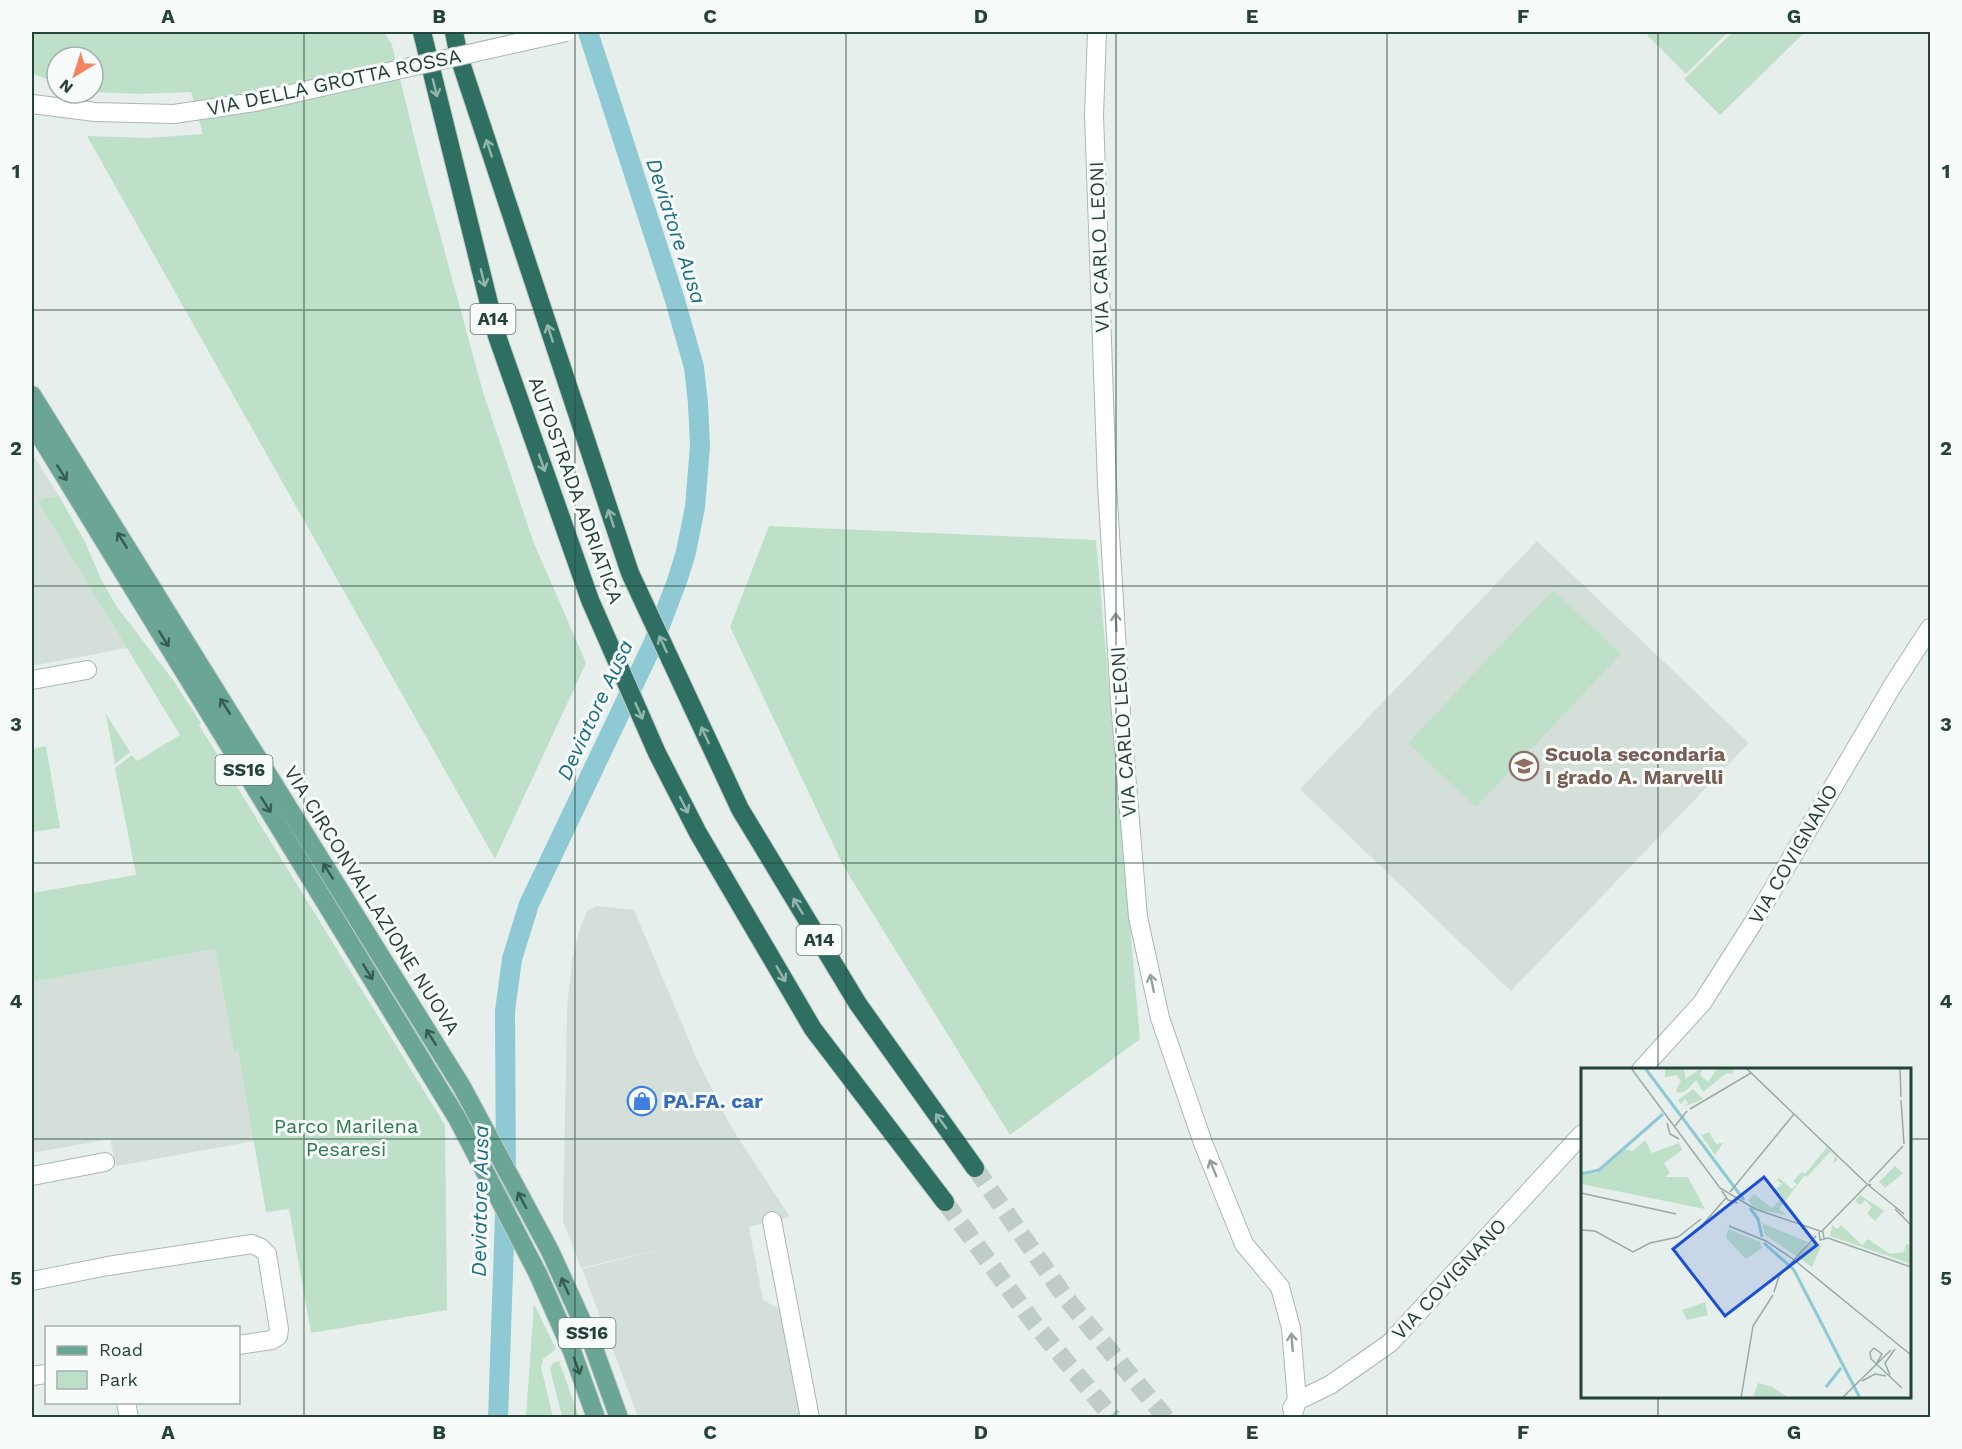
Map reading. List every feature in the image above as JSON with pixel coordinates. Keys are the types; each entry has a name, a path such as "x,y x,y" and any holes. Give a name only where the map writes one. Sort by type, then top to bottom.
{"highway":[{"name":"AUTOSTRADA ADRIATICA","path":"422,32 497,336 590,600 657,753 698,833 813,1029 945,1202"},
{"name":"AUTOSTRADA ADRIATICA","path":"454,32 463,68 630,573 740,809 858,1004 975,1168"}],"main road":[{"name":"VIA CIRCONVALLAZIONE NUOVA","path":"32,395 462,1087 550,1251 592,1344 619,1418"},
{"name":"VIA CIRCONVALLAZIONE NUOVA","path":"32,423 457,1118 538,1274 572,1351 596,1418"}],"street":[{"name":"VIA DELLA GROTTA ROSSA","path":"32,104 95,112 174,114 255,102 566,32"},
{"name":"VIA CARLO LEONI","path":"1097,32 1094,115 1107,484 1120,701 1138,917 1160,1018 1203,1143 1244,1244 1280,1287 1291,1328 1295,1409"},
{"name":"VIA DELLA GROTTA ROSSA","path":"32,95 65,108"},
{"path":"32,112 65,108"},
{"name":"VIA COVIGNANO","path":"1643,1068 1702,1003 1754,923 1893,685 1930,628"},
{"path":"32,680 87,670"},
{"name":"VIA COVIGNANO","path":"1295,1409 1390,1343 1581,1135"},
{"path":"32,1176 105,1162"},
{"path":"772,1221 810,1418"},
{"path":"32,1281 108,1266 252,1244 267,1254 279,1329 278,1336 272,1340 240,1345"},
{"path":"1284,1418 1295,1409"}],"shaded area":[{"path":"32,453 59,496 44,498 38,502 127,648 32,666"},
{"name":"Scuola secondaria I grado A. Marvelli","path":"1537,541 1749,743 1511,991 1300,789"},
{"name":"PA.FA. car","path":"596,906 634,910 696,1057 730,1125 790,1217 749,1227 763,1300 780,1309 800,1417 639,1417 637,1414 582,1269 678,1245 581,1268 563,1221 567,1010 572,960 587,911"},
{"path":"215,949 234,1051 238,1050 254,1141 116,1166 110,1139 32,1153 32,982"}],"green space":[{"path":"32,32 384,32 392,45 420,161 483,392 533,541 586,663 495,859 87,136 147,138 203,134 191,92 105,93 105,45 45,45 45,78 32,74"},
{"path":"1650,32 1728,32 1686,74 1647,35"},
{"path":"1733,32 1805,32 1720,115 1684,79"},
{"name":"Parco Marilena Pesaresi","path":"59,496 117,607 173,680 201,723 199,725 445,1125 447,1310 311,1333 289,1209 266,1212 238,1051 234,1051 215,949 32,982 32,893 136,875 115,768 132,755 137,761 180,735 38,502 44,498"},
{"path":"769,526 1096,540 1140,1039 1010,1135 844,867 730,627"},
{"path":"1553,590 1621,654 1476,807 1408,743"},
{"path":"106,714 130,752 115,764"},
{"path":"46,746 60,828 32,832 32,749"},
{"path":"534,1304 556,1349 543,1359 541,1367 553,1417 526,1417"},
{"path":"559,1361 579,1417 562,1417 550,1369 553,1363"}],"waterway":[{"name":"Deviatore Ausa","path":"498,1418 506,1186 505,1011 512,959 529,904 653,644 677,581 686,552 695,507 700,446 694,367 674,297 588,32"}],"tunnel":[{"path":"975,1168 1065,1297 1166,1418"},
{"path":"945,1202 1033,1322 1113,1418"}],"place":[{"name":"Scuola secondaria I grado A. Marvelli","path":"1524,766"},
{"name":"PA.FA. car","path":"642,1101"}]}
